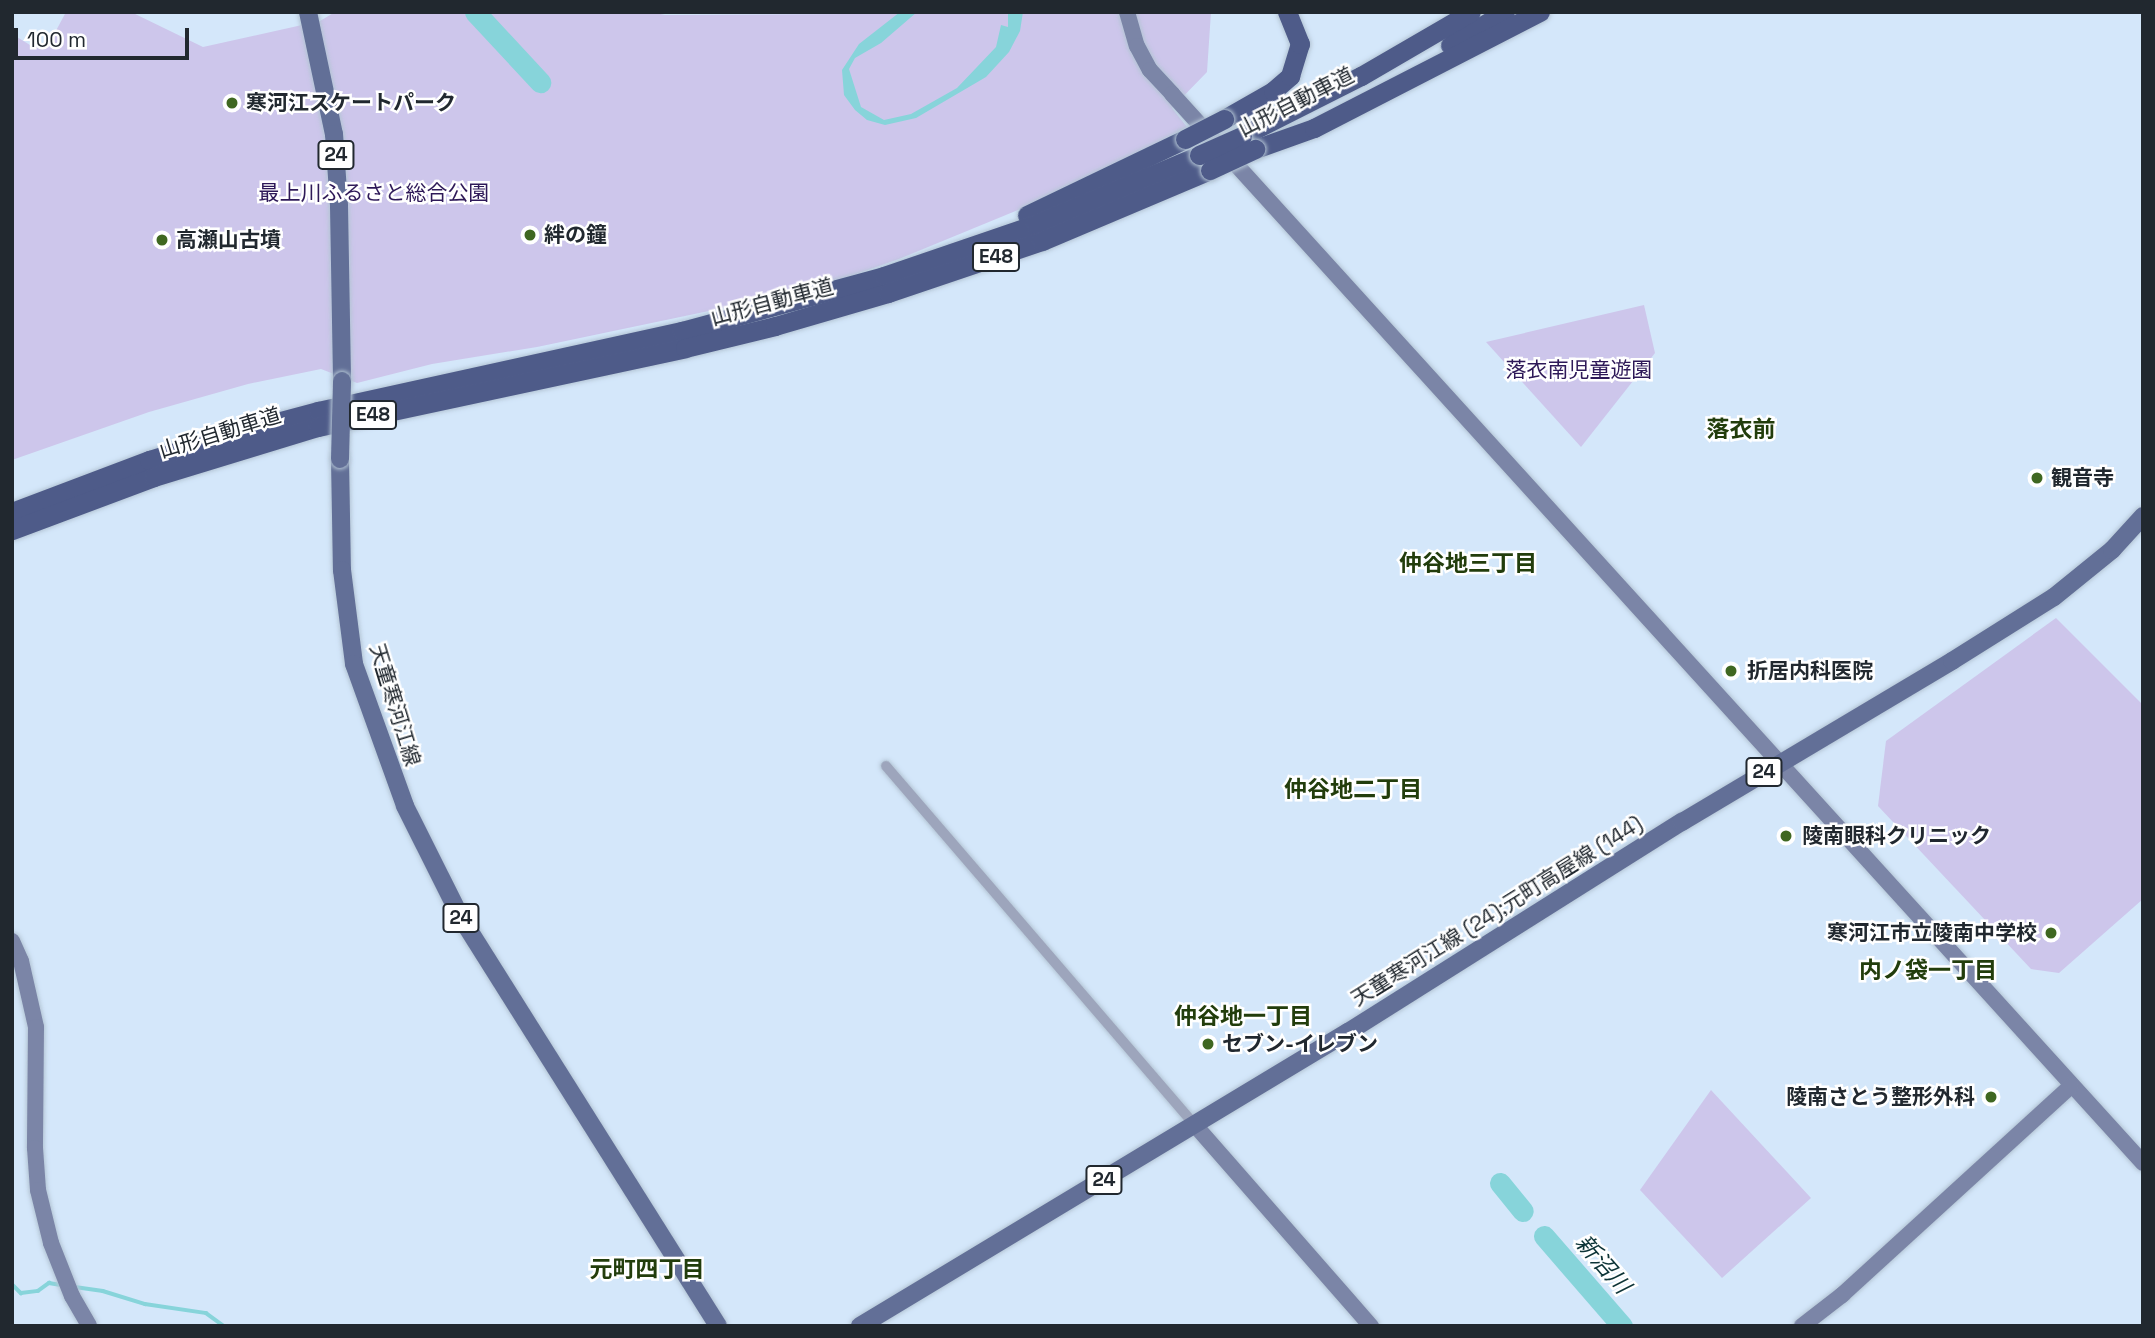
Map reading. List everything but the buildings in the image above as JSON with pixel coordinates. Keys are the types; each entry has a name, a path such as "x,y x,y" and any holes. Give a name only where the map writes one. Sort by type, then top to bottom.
{"highway":[{"path":"884,276 1032,213 1185,139 1273,91 1290,76 1300,44 1287,12"},
{"name":"山形自動車道","path":"1248,143 1471,12"},
{"name":"山形自動車道","path":"12,512 149,460 306,414 736,326 775,326 954,273 1042,241 1248,143 1369,91 1506,12"},
{"path":"1248,143 1314,128 1540,12"},
{"name":"山形自動車道","path":"12,530 154,477 318,427 736,326 762,310 884,276 1205,163"}],"main road":[{"name":"天童寒河江線","path":"308,12 334,134 341,301 342,569 354,664 405,806 460,916 718,1326"},
{"name":"天童寒河江線 (24);元町高屋線 (144)","path":"860,1326 1348,1032 1777,764 1952,662 2053,597 2112,550 2143,516"}],"street":[{"path":"1127,12 1137,46 1157,78 2143,1164"},
{"path":"886,766 1371,1326"},
{"path":"12,941 22,961 36,1027 34,1148 38,1189 51,1242 72,1296 89,1326"},
{"path":"1802,1326 1842,1295 2071,1086"}],"green space":[{"name":"最上川ふるさと総合公園","path":"66,12 131,12 203,47 320,21 335,12 651,12 665,15 1211,12 1207,72 1172,108 1187,127 1074,187 899,259 825,285 537,347 432,364 357,383 321,369 248,384 149,412 12,460 12,34 30,45 43,46 51,40"},
{"name":"落衣南児童遊園","path":"1644,305 1655,353 1581,447 1486,342"},
{"name":"寒河江市立陵南中学校","path":"2056,618 2143,705 2143,899 2059,973 2031,969 1878,806 1886,741"},
{"path":"1711,1090 1811,1198 1722,1278 1640,1190"}],"shaded area":[{"path":"900,12 917,12 881,43 855,58 849,69 861,107 884,120 911,114 957,88 996,47 1001,25 1008,27 1008,12 1023,12 1020,31 1009,52 986,77 916,118 885,125 867,120 855,110 844,95 842,70 859,44"}],"waterway":[{"name":"新沼川","path":"475,12 540,82"},
{"name":"新沼川","path":"1500,1183 1523,1211"},
{"name":"新沼川","path":"1544,1236 1622,1326"},
{"path":"12,1284 21,1293 38,1291 49,1283 61,1285"},
{"path":"75,1287 103,1291 145,1304 206,1313 224,1326"}],"place":[{"name":"寒河江スケートパーク","path":"232,103"},
{"name":"絆の鐘","path":"530,235"},
{"name":"高瀬山古墳","path":"162,240"},
{"name":"観音寺","path":"2037,478"},
{"name":"折居内科医院","path":"1731,671"},
{"name":"陵南眼科クリニック","path":"1786,836"},
{"name":"寒河江市立陵南中学校","path":"2051,933"},
{"name":"セブン-イレブン","path":"1208,1044"},
{"name":"陵南さとう整形外科","path":"1991,1097"}],"district":[{"name":"落衣前","path":"1741,429"},
{"name":"仲谷地三丁目","path":"1468,563"},
{"name":"仲谷地二丁目","path":"1353,789"},
{"name":"内ノ袋一丁目","path":"1928,970"},
{"name":"仲谷地一丁目","path":"1243,1016"},
{"name":"元町四丁目","path":"647,1269"}]}
